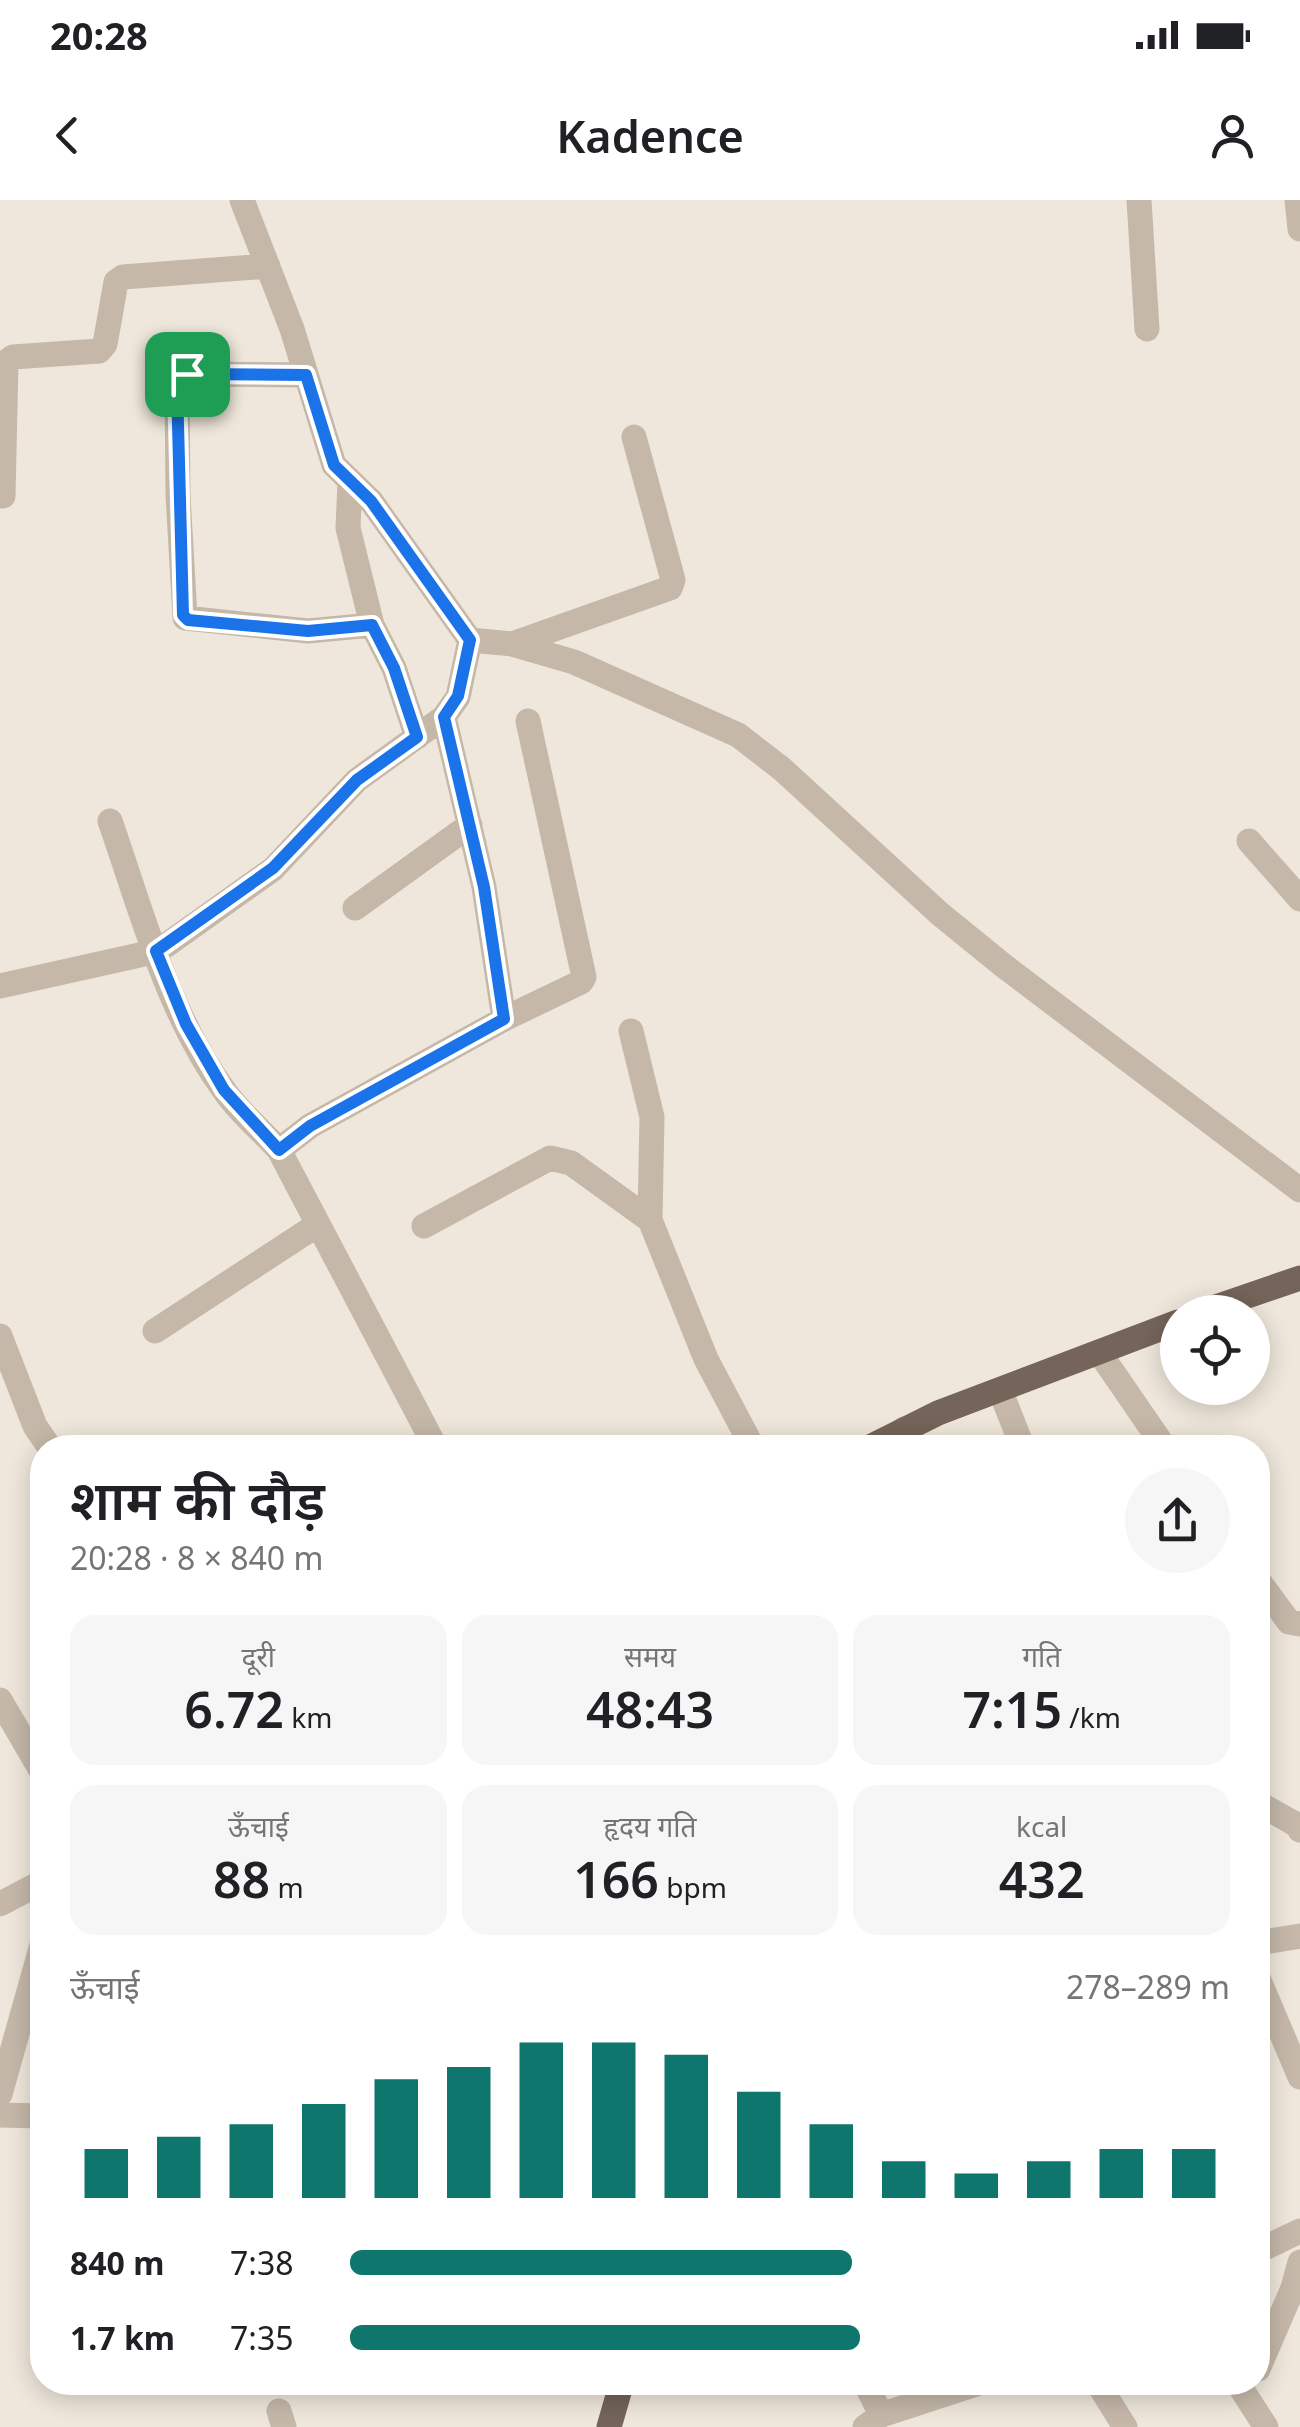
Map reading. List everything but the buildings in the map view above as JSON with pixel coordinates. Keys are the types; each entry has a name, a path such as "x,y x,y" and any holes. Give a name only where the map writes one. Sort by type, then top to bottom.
{"main road":[{"path":"1251,1295 1300,1278"},
{"path":"915,1435 1000,1390 1160,1329"},
{"path":"610,2427 619,2395"}],"street":[{"path":"0,986 156,951 273,868 357,780 444,717 458,696 470,640 371,501 334,465 306,375 242,200"},
{"path":"1139,200 1147,329"},
{"path":"1298,200 1300,229"},
{"path":"3,496 6,362 13,357 94,352 111,342 118,279 268,266"},
{"path":"306,375 187,374 179,378 183,615 188,620 308,631 372,625"},
{"path":"512,644 670,588 673,580 634,436"},
{"path":"350,482 348,528 372,625 394,668 417,737"},
{"path":"470,640 512,644 574,662 738,735 782,769 978,946 1300,1190"},
{"path":"444,717 484,887 504,1019"},
{"path":"279,1150 310,1126 504,1019 581,982 584,973 528,721"},
{"path":"110,822 186,1024 224,1090 279,1150 429,1435"},
{"path":"355,908 470,826"},
{"path":"1249,841 1300,899"},
{"path":"631,1030 652,1117 650,1220 706,1359 747,1435"},
{"path":"424,1226 550,1158 571,1163 650,1220"},
{"path":"155,1332 317,1225"},
{"path":"0,1336 41,1435"},
{"path":"1099,1352 1156,1435"},
{"path":"1000,1390 1018,1435"},
{"path":"1270,1596 1290,1622 1300,1624"},
{"path":"0,1700 30,1751"},
{"path":"1270,1810 1298,1825 1300,1830"},
{"path":"0,1904 30,1888"},
{"path":"1270,1941 1300,1936"},
{"path":"0,2094 4,2064 30,1983"},
{"path":"1270,2007 1300,2078"},
{"path":"0,2115 30,2116"},
{"path":"1270,2245 1300,2231"},
{"path":"1270,2343 1297,2288 1300,2262"},
{"path":"868,2395 873,2421 946,2395"},
{"path":"1105,2395 1125,2427"},
{"path":"1248,2395 1266,2427"}],"route":[{"path":"187,374 306,375 334,465 371,501 470,640 458,696 453,709 444,717 484,887 504,1019 310,1126 279,1150 224,1090 191,1036 156,951 273,868 357,780 417,737 394,668 372,625 308,631 188,620 183,615 177,386 179,378 187,374"}]}
